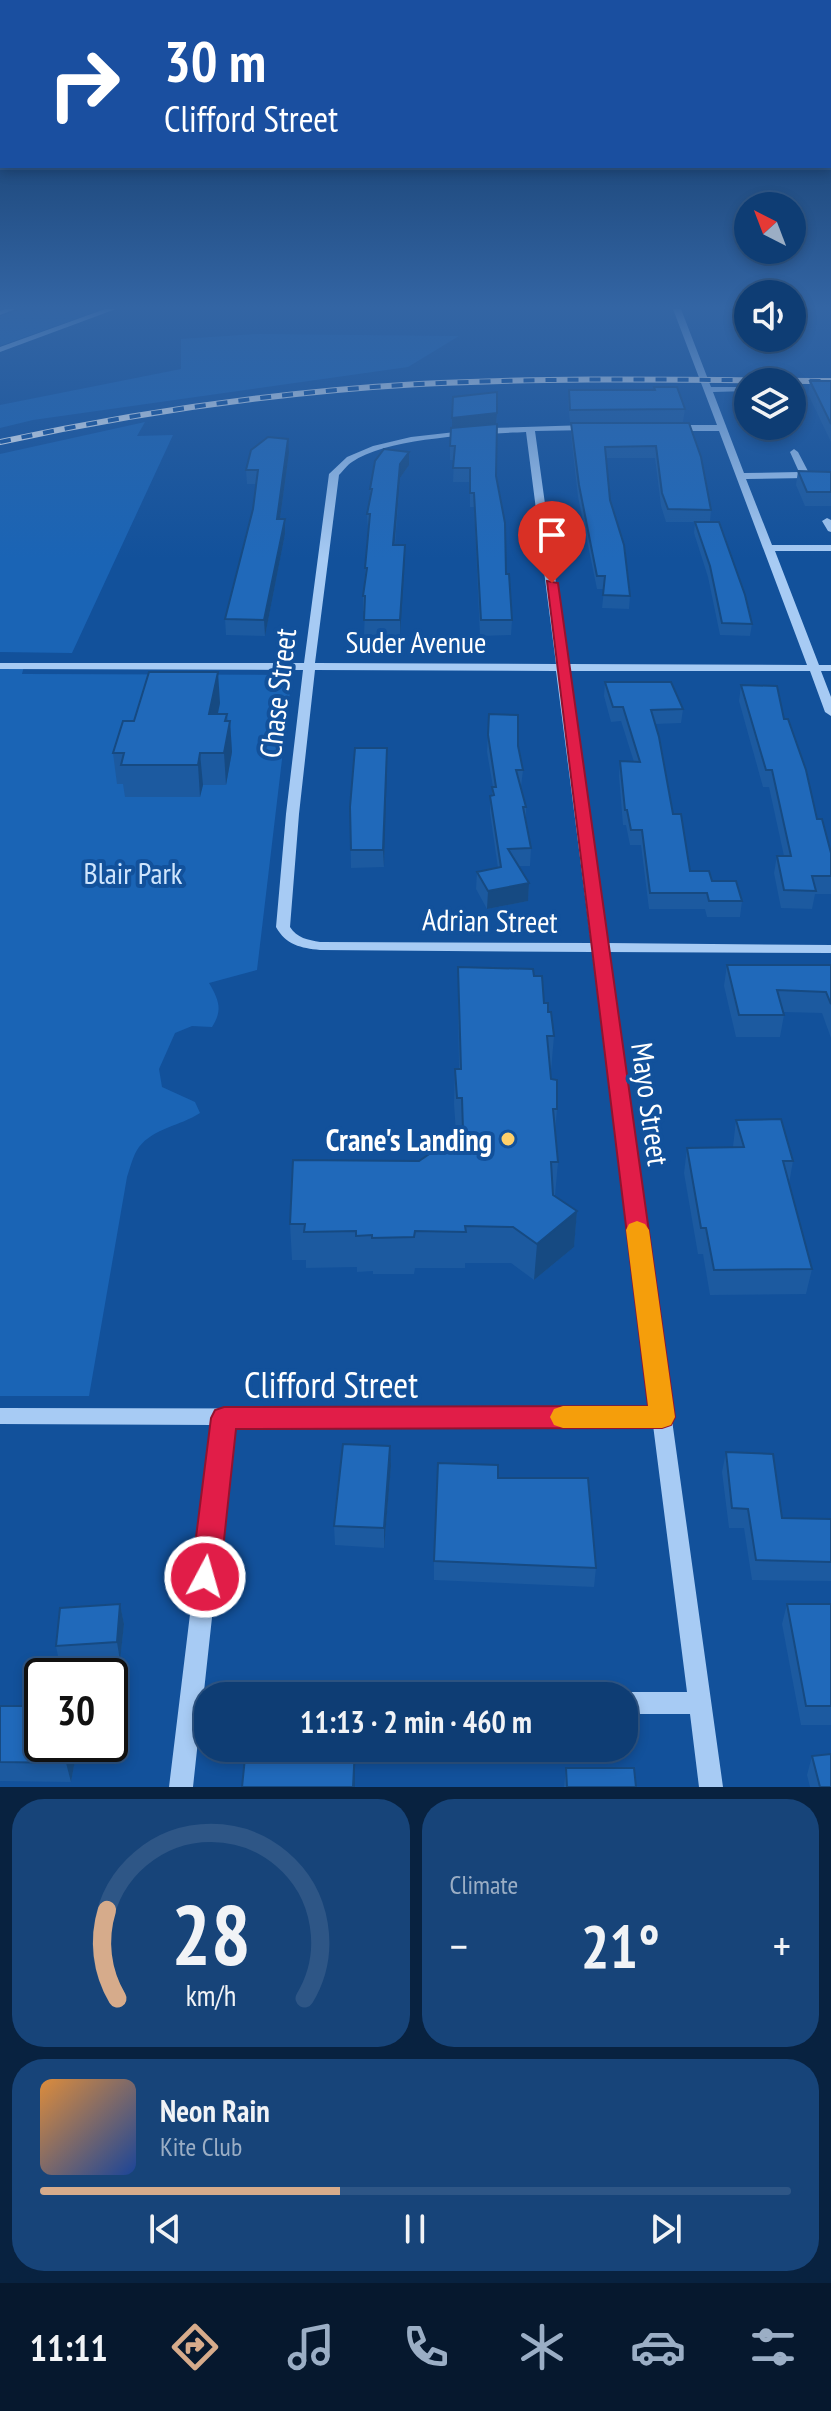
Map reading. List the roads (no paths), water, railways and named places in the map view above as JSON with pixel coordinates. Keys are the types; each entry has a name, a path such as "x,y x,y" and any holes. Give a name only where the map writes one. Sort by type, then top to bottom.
{"street":[{"path":"708,392 831,712"},
{"path":"530,429 600,428"},
{"path":"660,428 723,428"},
{"name":"Chase Street","path":"293,939 283,927 334,474 350,457 377,447 530,429"},
{"name":"Mayo Street","path":"530,429 711,1787"},
{"path":"741,476 805,475 794,452"},
{"path":"769,548 831,548"},
{"name":"Suder Avenue","path":"0,666 831,668"},
{"name":"Adrian Street","path":"293,939 320,946 831,949"},
{"name":"Clifford Street","path":"0,1416 662,1417"},
{"path":"202,1682 224,1418"},
{"path":"638,1703 700,1703"},
{"path":"181,1787 194,1729"}],"railway":[{"path":"0,442 104,421 310,392"}],"place":[{"name":"Crane's Landing","path":"508,1139"}],"park label":[{"name":"Blair Park","path":"133,872"}]}
